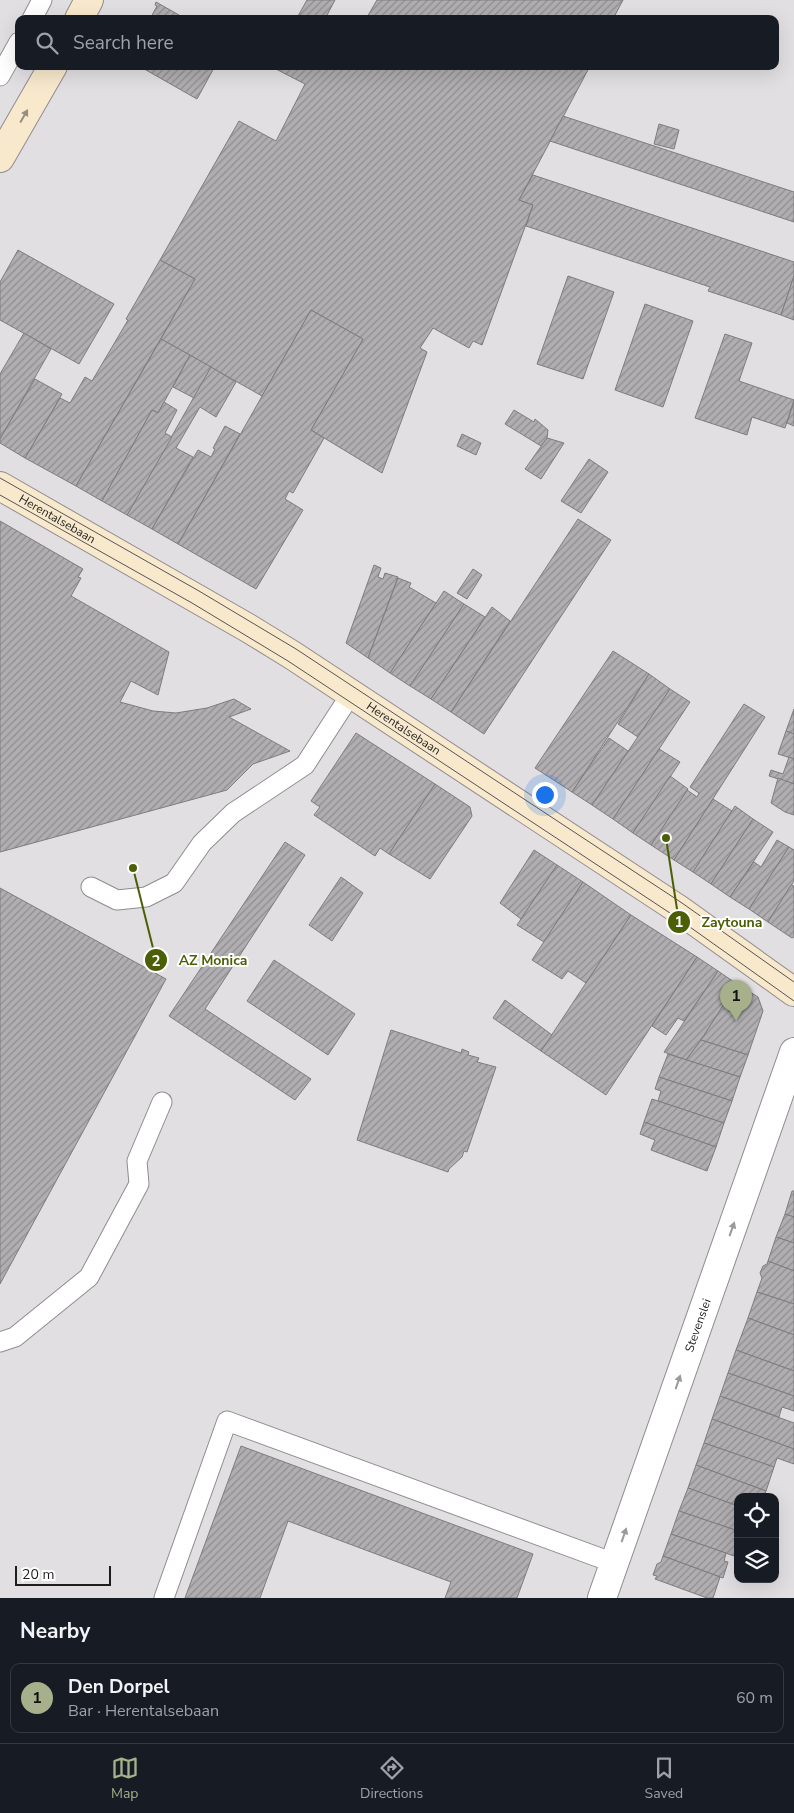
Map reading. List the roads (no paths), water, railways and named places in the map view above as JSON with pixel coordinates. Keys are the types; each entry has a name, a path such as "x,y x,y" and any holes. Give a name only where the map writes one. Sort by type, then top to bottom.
{"street":[{"path":"81,15 89,0"},
{"path":"0,158 51,70"},
{"name":"Herentalsebaan","path":"0,486 248,628 669,904 794,992"},
{"name":"Stevenslei","path":"602,1598 794,1052"}],"lane":[{"path":"34,15 42,0"},
{"path":"0,76 15,49"},
{"path":"91,887 117,900 146,896 174,882 202,843 234,814 305,765 351,694"},
{"path":"0,1342 15,1337 89,1277 139,1184 137,1161 162,1102"},
{"path":"164,1598 227,1421 614,1563"}],"tram line":[{"path":"0,478 199,591 296,649 682,903 794,982"},
{"path":"0,495 192,603 288,661 673,915 794,1001"}],"place":[{"name":"Zaytouna","path":"666,838"},
{"name":"AZ Monica","path":"133,868"},
{"name":"Den Dorpel","path":"736,1021"}]}
